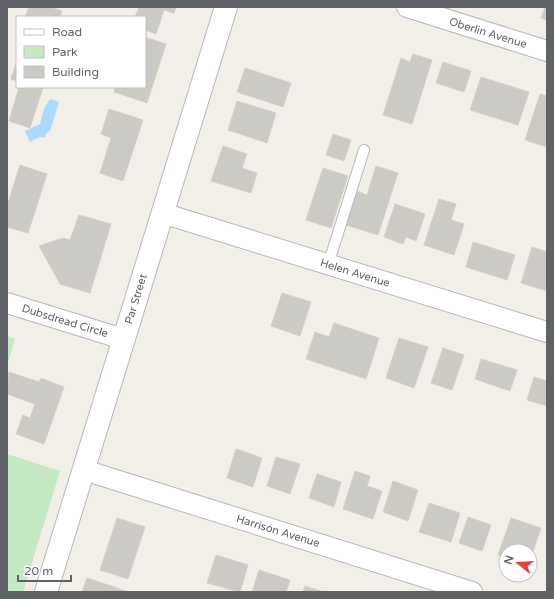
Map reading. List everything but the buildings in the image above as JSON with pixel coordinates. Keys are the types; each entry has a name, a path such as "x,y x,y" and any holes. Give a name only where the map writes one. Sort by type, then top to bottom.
{"street":[{"name":"Par Street","path":"46,592 226,7"},
{"name":"Oberlin Avenue","path":"407,7 547,51"},
{"name":"Helen Avenue","path":"162,213 547,332"},
{"name":"Dubsdread Circle","path":"7,303 123,339"},
{"name":"Harrison Avenue","path":"84,470 472,592"}],"lane":[{"path":"328,264 364,150"}],"green space":[{"path":"7,336 15,339 7,366"},
{"path":"7,454 60,471 23,592 7,592"}],"water":[{"path":"50,99 59,102 50,131 46,133 45,138 40,137 30,142 25,131 40,124 44,109"}]}
